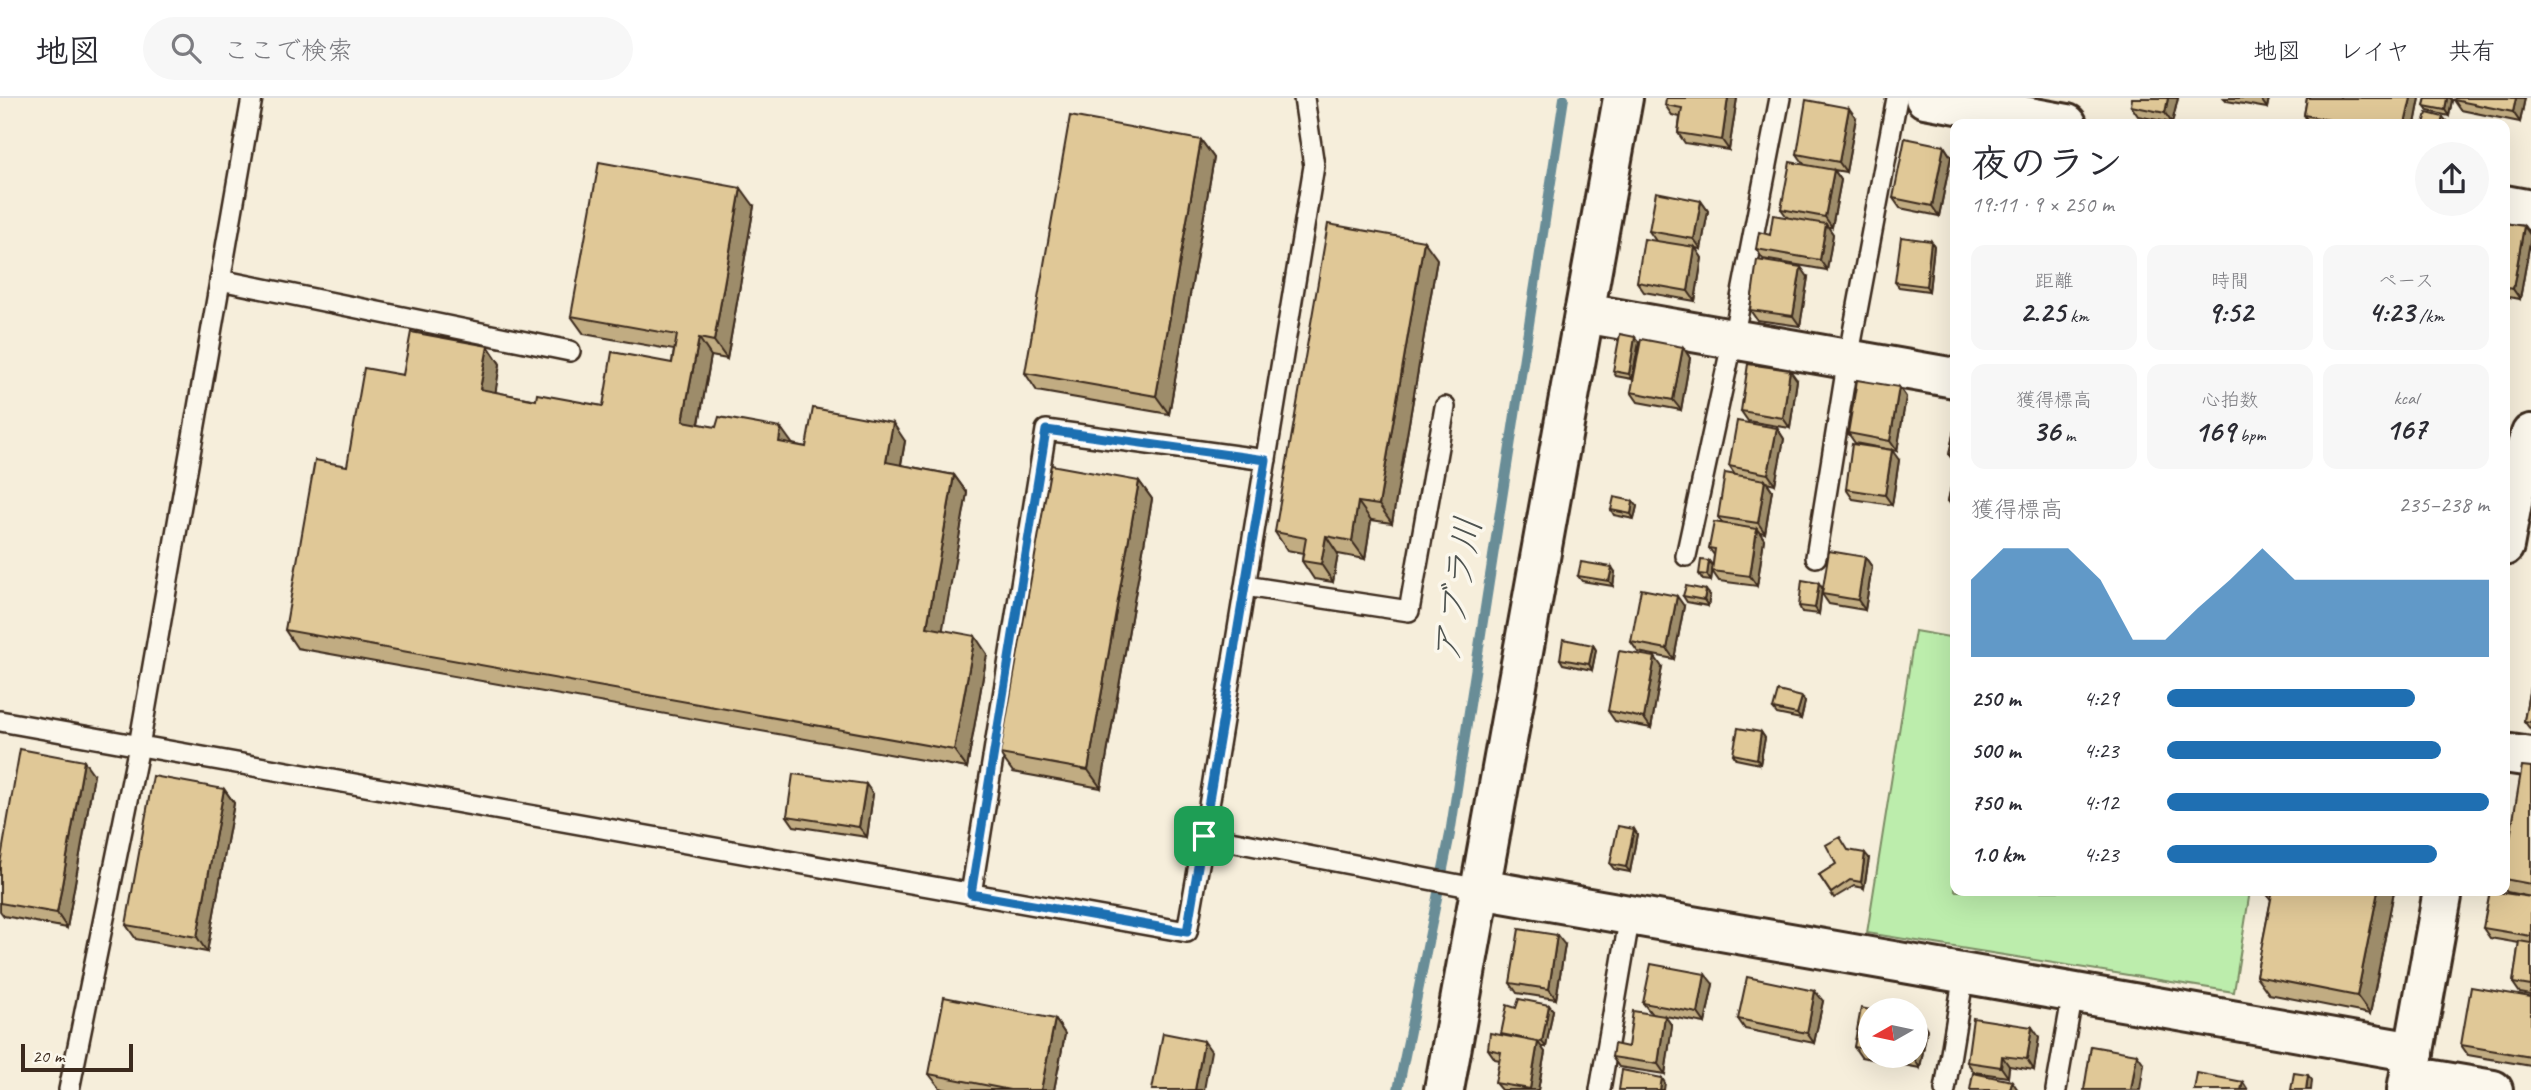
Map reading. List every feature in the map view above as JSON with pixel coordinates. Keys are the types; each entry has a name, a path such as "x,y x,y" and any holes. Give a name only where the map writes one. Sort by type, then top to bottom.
{"street":[{"path":"1444,1090 1623,98"},
{"path":"1926,98 2040,119"},
{"path":"2510,206 2531,210"},
{"path":"1584,313 1950,377"},
{"path":"2510,514 2517,476 2531,434"},
{"path":"2510,754 2531,757"},
{"path":"1480,889 2073,993 2410,1073 2493,1090"},
{"path":"2410,1073 2442,896"}],"lane":[{"path":"69,1090 139,746 252,98"},
{"path":"0,721 1187,932 1314,166 1304,98"},
{"path":"1686,556 1733,339 1780,98"},
{"path":"1815,557 1848,359 1897,98"},
{"path":"220,281 570,351"},
{"path":"1245,586 1409,611 1446,407"},
{"path":"971,894 1046,430 1266,460"},
{"path":"1204,836 1480,889"},
{"path":"1600,1090 1630,915"},
{"path":"1945,1090 1964,974"},
{"path":"2056,1090 2073,993"}],"green space":[{"path":"1915,631 1950,637 1950,896 2249,896 2234,992 1867,933"}],"building":[{"path":"1666,98 1728,98 1722,140 1678,133 1682,108 1665,105"},
{"path":"2132,98 2168,98 2165,113 2131,106"},
{"path":"2307,98 2411,98 2406,119 2324,119 2304,115"},
{"path":"2426,98 2447,98 2445,110 2424,106"},
{"path":"2516,98 2513,112 2454,100"},
{"path":"1806,100 1849,108 1839,162 1797,154"},
{"path":"2427,113 2443,117 2442,119 2425,119"},
{"path":"1070,116 1201,140 1156,396 1025,373"},
{"path":"1905,138 1944,146 1932,206 1893,198"},
{"path":"599,162 741,188 714,341 699,338 683,421 716,427 719,417 781,428 779,442 806,447 813,408 893,423 886,462 954,475 927,627 975,636 954,750 285,630 315,460 347,466 364,368 403,375 411,332 488,346 480,389 536,400 537,394 603,406 612,352 672,363 677,335 571,316"},
{"path":"1790,162 1834,170 1825,217 1781,209"},
{"path":"1656,192 1701,201 1694,239 1649,231"},
{"path":"1773,215 1826,224 1820,260 1756,249 1759,232 1770,235"},
{"path":"1328,224 1424,241 1379,505 1358,502 1352,541 1326,536 1321,564 1302,561 1306,538 1275,532"},
{"path":"2510,224 2524,226 2513,289 2510,288"},
{"path":"1901,237 1931,241 1926,286 1895,282"},
{"path":"1644,239 1695,247 1688,291 1637,282"},
{"path":"1757,260 1801,267 1793,316 1750,310"},
{"path":"1620,334 1635,337 1629,374 1613,371"},
{"path":"1641,339 1683,347 1673,400 1631,392"},
{"path":"1748,364 1790,370 1783,418 1741,411"},
{"path":"1857,380 1899,387 1890,441 1848,433"},
{"path":"1737,421 1777,428 1768,474 1729,466"},
{"path":"1852,444 1892,450 1885,495 1846,489"},
{"path":"1051,465 1139,481 1088,770 1000,754"},
{"path":"1725,473 1765,480 1758,523 1718,517"},
{"path":"1614,497 1633,501 1631,514 1611,510"},
{"path":"1714,522 1757,529 1750,576 1712,571 1715,549 1709,548"},
{"path":"1829,551 1865,557 1858,600 1822,594"},
{"path":"1701,560 1709,561 1707,575 1699,574"},
{"path":"1581,562 1612,567 1609,581 1578,576"},
{"path":"1802,580 1819,583 1815,608 1799,606"},
{"path":"1686,586 1706,590 1704,600 1683,596"},
{"path":"1641,589 1677,596 1667,649 1631,642"},
{"path":"1563,639 1593,645 1589,664 1560,659"},
{"path":"1619,651 1655,657 1644,718 1608,711"},
{"path":"2531,681 2531,722 2524,721"},
{"path":"1778,691 1802,697 1797,714 1773,709"},
{"path":"1738,728 1761,732 1757,759 1733,754"},
{"path":"20,749 84,761 57,913 0,903 0,864"},
{"path":"2522,766 2531,767 2531,884 2510,880 2510,838"},
{"path":"793,774 866,784 859,827 787,816"},
{"path":"153,776 224,789 197,937 126,925"},
{"path":"1618,826 1634,829 1626,867 1610,864"},
{"path":"1840,837 1848,850 1865,853 1861,882 1850,880 1831,893 1819,875 1836,864 1826,845"},
{"path":"2510,894 2531,897 2531,936 2483,928 2489,896"},
{"path":"2272,896 2377,896 2357,996 2256,976"},
{"path":"1519,929 1557,935 1549,989 1510,983"},
{"path":"2519,941 2531,943 2531,986 2513,983"},
{"path":"1651,964 1705,974 1698,1013 1643,1003"},
{"path":"1747,977 1815,991 1807,1033 1738,1019"},
{"path":"2471,987 2531,997 2531,1057 2461,1045"},
{"path":"944,997 1055,1019 1041,1090 1010,1090 929,1074"},
{"path":"1519,999 1549,1005 1542,1042 1501,1034 1507,1005 1516,1008"},
{"path":"1633,1011 1665,1016 1658,1064 1612,1057 1614,1044 1628,1047"},
{"path":"1973,1018 2032,1027 2027,1059 2002,1056 2001,1067 1967,1062"},
{"path":"1858,1025 1858,1048 1854,1047"},
{"path":"1163,1033 1204,1041 1195,1090 1152,1090"},
{"path":"1490,1033 1538,1042 1530,1089 1495,1083 1501,1052 1488,1049"},
{"path":"2091,1046 2137,1054 2131,1090 2084,1090"},
{"path":"1622,1070 1662,1078 1660,1090 1619,1090"},
{"path":"1973,1073 2012,1081 2010,1090 1970,1090"},
{"path":"2197,1073 2243,1082 2241,1090 2194,1090"},
{"path":"2294,1073 2308,1075 2306,1090 2291,1090"}],"waterway":[{"name":"アブラ川","path":"1398,1090 1450,834 1564,98"}],"route":[{"path":"1046,430 1266,460 1204,836 1187,932 971,894 1046,430"}]}
